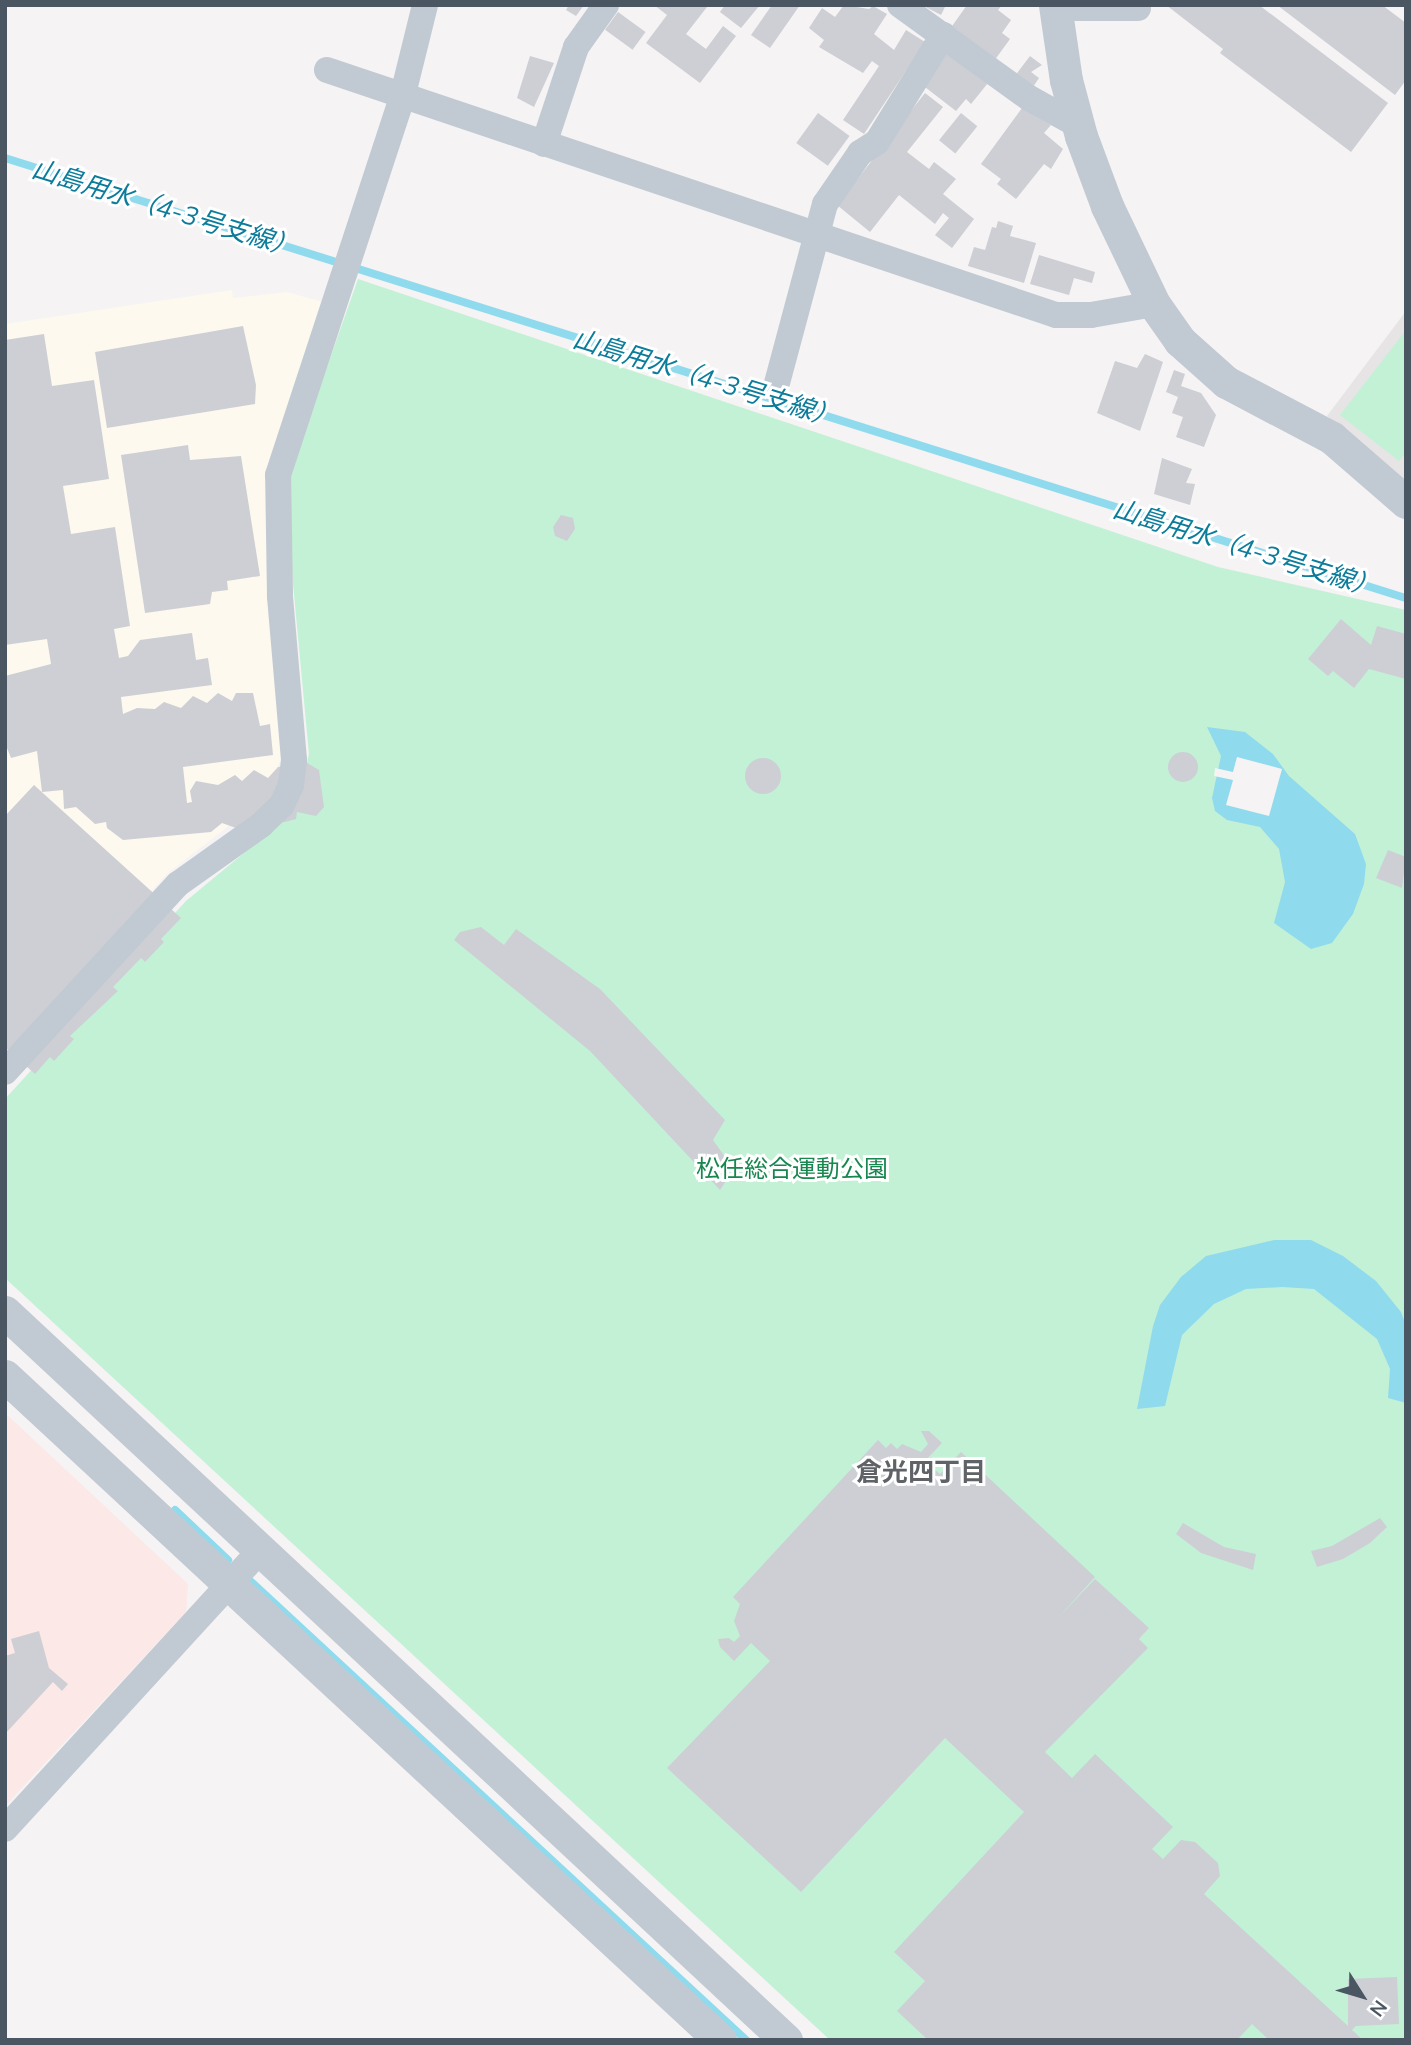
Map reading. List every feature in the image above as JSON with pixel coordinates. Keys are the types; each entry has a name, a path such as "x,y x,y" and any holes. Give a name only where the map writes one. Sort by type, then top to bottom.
{"street":[{"path":"5,1072 178,884 261,825 282,805 291,785 294,760 279,596 278,475 402,98 425,5"},
{"path":"544,144 576,47 606,5"},
{"path":"900,5 1029,98 1078,125"},
{"path":"1138,8 1056,6 1078,125 1107,206 1154,304 1180,341 1226,382 1332,438 1406,502"},
{"path":"777,383 825,204 860,153 877,142 943,35"},
{"path":"327,70 402,98 1056,315 1090,315 1154,304"},
{"path":"5,1312 786,2040"},
{"path":"5,1376 720,2040"},
{"path":"5,1829 262,1549"}],"shaded area":[{"path":"232,290 233,298 287,292 323,302 266,477 284,753 263,799 168,873 5,1048 5,324"},
{"path":"1406,311 1406,484 1327,416"},
{"path":"5,1413 188,1584 186,1612 5,1806"}],"green space":[{"name":"松任総合運動公園","path":"358,279 1218,567 1406,610 1406,2040 830,2040 5,1278 5,1099 186,901 296,810 309,754 286,509 290,472"},
{"path":"1406,330 1406,452 1399,461 1340,415"}],"water":[{"path":"1207,727 1245,732 1273,754 1289,776 1355,834 1366,864 1364,884 1353,914 1332,943 1311,949 1274,923 1285,882 1279,849 1260,827 1227,820 1215,811 1212,798 1221,756"},
{"path":"1274,1240 1311,1240 1343,1256 1376,1281 1401,1312 1406,1325 1406,1403 1388,1398 1390,1369 1377,1339 1314,1289 1282,1287 1246,1289 1214,1304 1182,1335 1165,1406 1137,1409 1153,1326 1160,1305 1181,1277 1206,1256"}],"pier":[{"path":"1237,757 1282,769 1269,816 1226,805 1233,780 1214,776 1215,768 1233,772"}],"building":[{"path":"569,5 584,5 576,16 566,10"},
{"path":"654,5 707,7 686,34 706,49 723,26 736,36 700,83 646,43 667,15"},
{"path":"725,5 760,5 741,28 720,12"},
{"path":"772,5 800,5 770,48 751,35"},
{"path":"844,5 869,9 873,6 887,14 874,34 894,50 906,30 925,42 864,134 843,120 879,66 872,61 863,73 819,47 824,40 809,28 822,8 835,17"},
{"path":"922,5 946,5 941,15"},
{"path":"967,5 1002,5 998,10 1011,20 1002,33 1010,39 994,61 950,29"},
{"path":"1166,5 1259,5 1388,103 1351,152 1220,53 1223,49"},
{"path":"1277,5 1382,5 1406,23 1406,80 1395,95"},
{"path":"618,12 646,32 633,50 605,30"},
{"path":"948,50 988,83 971,104 966,99 956,111 921,84"},
{"path":"530,56 554,63 534,107 517,98"},
{"path":"1030,56 1042,65 1031,72 1039,78 1031,90 1014,77"},
{"path":"925,93 943,107 907,152 929,169 934,162 956,179 943,194 974,219 952,248 935,235 949,218 943,213 935,224 899,195 870,232 837,205"},
{"path":"1022,108 1051,125 1044,133 1063,149 1051,169 1044,164 1016,199 997,184 1001,179 981,164"},
{"path":"818,113 850,136 828,166 796,143"},
{"path":"961,113 977,126 955,153 939,140"},
{"path":"998,221 1013,226 1010,236 1036,243 1024,283 968,266 974,247 985,250 992,227 996,228"},
{"path":"1039,255 1095,272 1092,283 1074,278 1069,295 1030,284"},
{"path":"243,326 256,385 255,404 107,428 95,352"},
{"path":"44,334 52,386 94,380 109,479 63,486 71,534 115,527 130,626 114,629 119,658 128,656 140,640 192,633 196,660 208,658 212,685 121,697 123,714 137,708 155,709 164,702 181,708 193,696 207,703 218,693 232,701 236,693 253,693 260,726 270,724 273,755 183,767 187,803 192,802 190,791 196,781 218,785 235,775 242,781 254,770 268,778 278,767 307,763 319,770 324,807 316,816 297,812 296,819 285,822 236,828 222,823 211,832 123,840 107,828 106,822 95,824 76,807 64,809 63,790 42,792 37,751 11,758 5,743 5,676 51,664 47,639 5,645 5,340"},
{"path":"1145,354 1163,362 1140,431 1097,413 1115,361 1137,368"},
{"path":"1174,370 1185,374 1181,386 1201,393 1216,415 1204,447 1176,437 1183,417 1172,413 1178,397 1166,392"},
{"path":"188,445 190,460 241,456 260,576 227,581 228,590 212,592 210,604 145,613 121,455"},
{"path":"1162,458 1192,469 1186,483 1195,484 1190,505 1154,494"},
{"path":"561,515 573,518 575,529 567,541 555,536 553,527"},
{"path":"1341,619 1371,645 1377,626 1406,634 1406,679 1369,669 1354,688 1333,671 1328,676 1308,659"},
{"path":"1183,752 1194,756 1198,767 1194,778 1183,782 1172,778 1168,767 1172,756"},
{"path":"763,758 776,763 781,776 776,789 763,794 750,789 745,776 750,763"},
{"path":"34,785 181,918 161,939 164,942 145,962 141,958 113,987 118,991 70,1036 74,1039 54,1061 50,1057 35,1074 5,1047 5,816"},
{"path":"1388,850 1406,857 1402,888 1376,878"},
{"path":"481,927 504,945 516,929 600,989 725,1120 713,1140 728,1161 726,1181 720,1190 590,1051 454,940 460,932"},
{"path":"921,1431 929,1431 942,1443 925,1461 940,1474 961,1452 1095,1577 1057,1619 1095,1579 1149,1628 1139,1639 1148,1648 1045,1752 1072,1778 1095,1754 1173,1827 1152,1849 1163,1859 1181,1840 1195,1842 1218,1863 1220,1876 1204,1894 1348,2026 1348,1979 1397,1977 1399,2024 1356,2026 1352,2030 1363,2040 1269,2040 1252,2024 1237,2040 928,2040 897,2011 925,1981 894,1952 1024,1812 945,1738 801,1892 667,1768 770,1661 751,1643 734,1661 720,1647 718,1639 729,1638 734,1642 740,1636 734,1621 740,1604 733,1597 878,1440 886,1448 891,1443 897,1449 902,1444 921,1452 928,1444"},
{"path":"1380,1518 1387,1527 1370,1543 1343,1559 1317,1567 1311,1551 1332,1546"},
{"path":"1183,1523 1224,1547 1256,1554 1253,1570 1201,1553 1176,1534"},
{"path":"39,1631 49,1668 68,1684 62,1691 53,1682 5,1734 5,1656 15,1653 11,1639"}],"waterway":[{"name":"山島用水（4-3号支線）","path":"5,158 1406,598"},
{"path":"175,1510 228,1560"},
{"path":"248,1579 746,2040"}],"district":[{"name":"倉光四丁目","path":"921,1472"}]}
